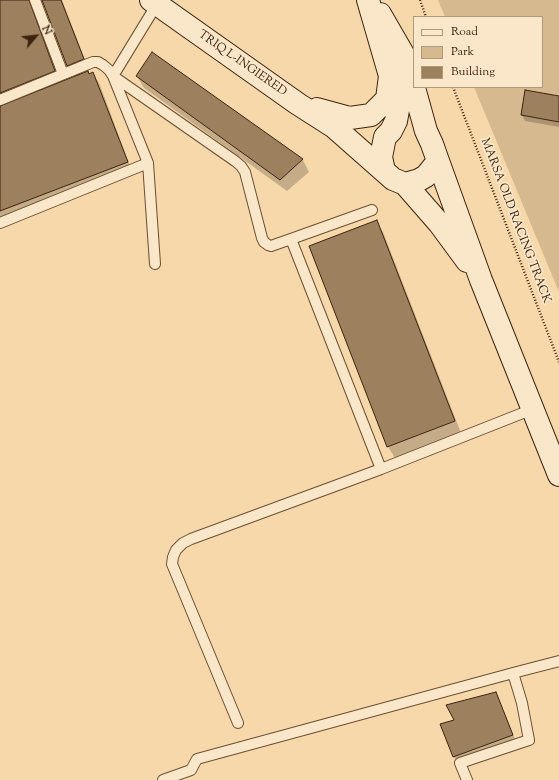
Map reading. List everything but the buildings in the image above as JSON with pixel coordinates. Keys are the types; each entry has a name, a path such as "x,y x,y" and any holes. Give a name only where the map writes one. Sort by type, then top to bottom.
{"main road":[{"name":"TRIQ L-INGIERED","path":"154,2 298,104 334,127 384,171"},
{"path":"298,104 350,118 371,115 387,99 390,76 374,5"},
{"path":"374,5 406,59 419,129 432,144 481,280 559,475"},
{"path":"374,5 396,58 402,94 396,121 387,137 381,157 384,171 393,179 405,184 439,223 481,280"},
{"name":"TRIQ L-INGIERED","path":"334,127 360,137 387,137"},
{"path":"387,137 419,129"},
{"path":"405,184 419,180 426,176 438,161"}],"lane":[{"path":"35,0 63,74"},
{"path":"113,76 154,2"},
{"path":"0,100 93,62 98,62 109,70 113,76 148,163 154,264"},
{"path":"113,76 229,156 241,166 245,172 262,238 268,245 271,246 372,210"},
{"path":"0,223 148,163"},
{"path":"291,239 381,469"},
{"path":"238,723 172,564 176,550 183,543 191,539 381,469 533,409"},
{"path":"163,780 191,770 197,759 559,661"},
{"path":"467,780 460,763 529,740 522,703 513,673"}],"path":[{"path":"420,0 426,16"},
{"name":"MARSA OLD RACING TRACK","path":"453,88 559,362"}],"green space":[{"path":"438,0 559,0 559,292 474,88 543,88 543,16 445,16"}]}
